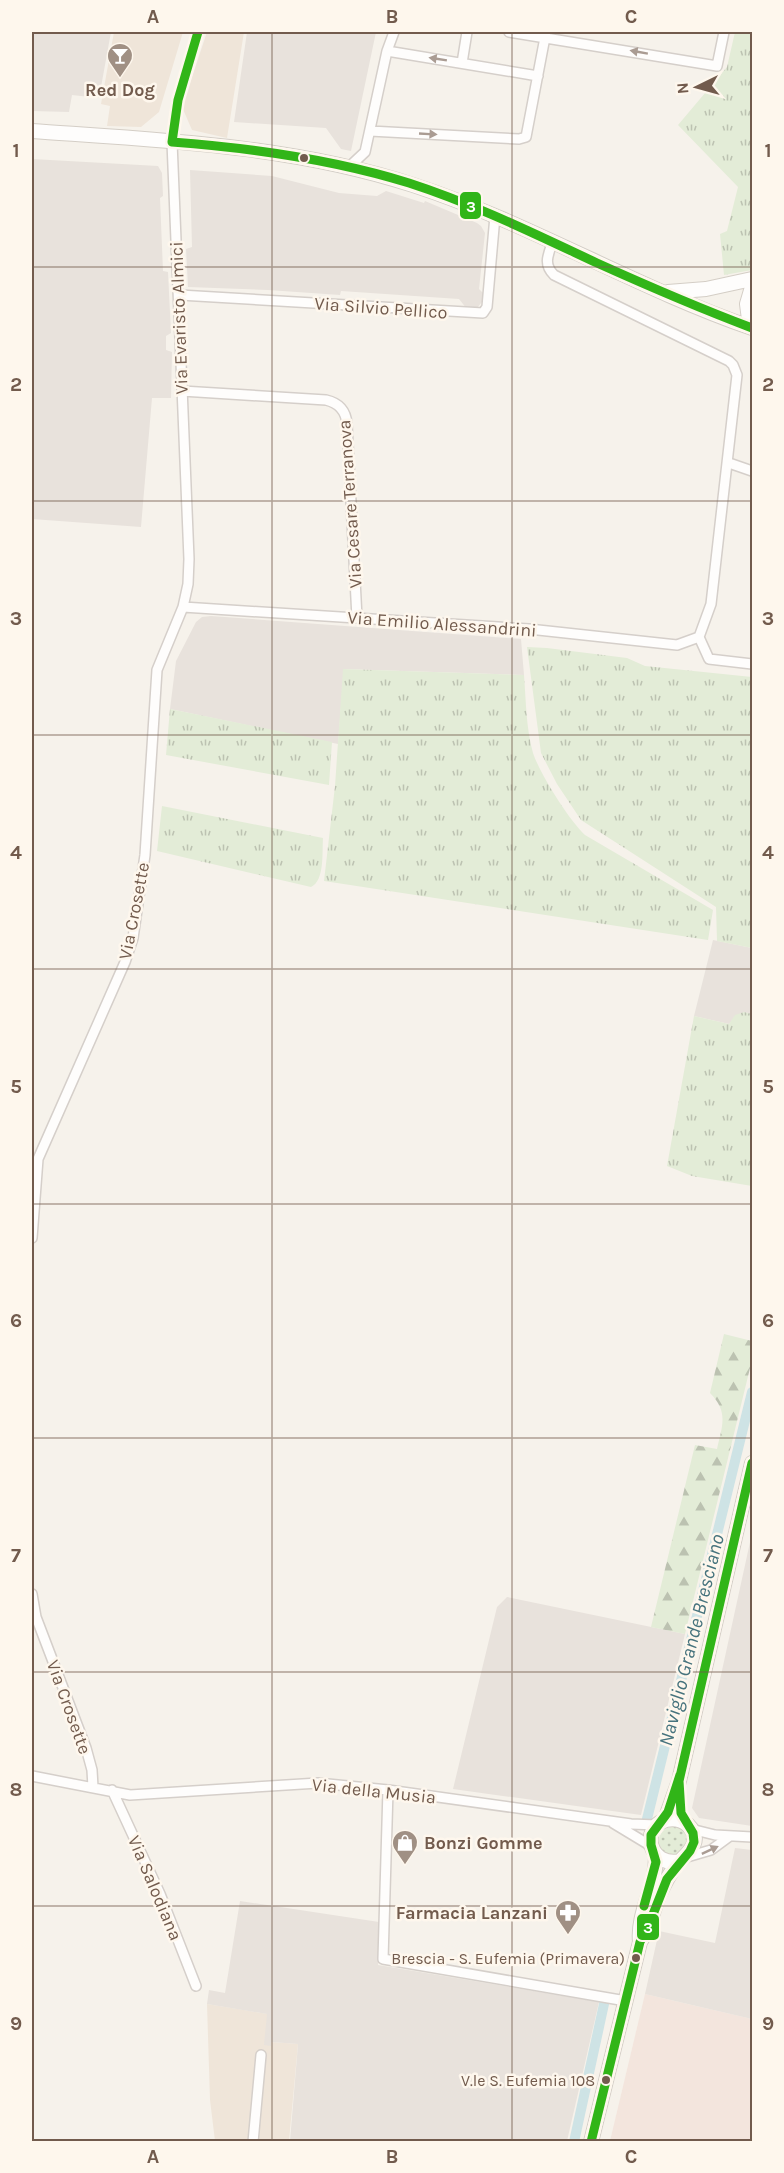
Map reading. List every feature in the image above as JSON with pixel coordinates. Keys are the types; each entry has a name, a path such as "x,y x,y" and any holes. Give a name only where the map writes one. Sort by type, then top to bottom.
{"main road":[{"path":"32,131 275,152 375,173 442,195 495,216 660,291 751,328"},
{"path":"660,291 700,290 753,279"},
{"path":"751,328 747,304 753,287"},
{"path":"591,2142 640,1942 639,1925 654,1873 652,1833 661,1823 679,1781 753,1463"},
{"path":"640,1942 649,1928 661,1889 683,1859 691,1852 694,1841 688,1826 679,1781"},
{"path":"661,1823 675,1819 688,1826"},
{"path":"654,1851 669,1862 683,1859"}],"street":[{"name":"Via Evaristo Almici","path":"183,607 188,584 189,559 172,142 178,100 198,32"},
{"path":"349,167 365,152 387,51 394,32"},
{"path":"462,63 467,32"},
{"path":"509,32 545,34 717,66 724,32"},
{"path":"370,131 523,139 528,135 545,34"},
{"path":"387,51 537,76"},
{"path":"365,152 375,173"},
{"name":"Via Silvio Pellico","path":"180,295 483,313 488,307 495,216"},
{"path":"553,241 546,259 548,268 554,275 733,365 737,375 729,463 711,604 699,637 709,659 753,664"},
{"name":"Via Cesare Terranova","path":"182,391 326,400 333,402 343,411 347,424 357,618"},
{"path":"729,463 753,471"},
{"name":"Via Emilio Alessandrini","path":"183,607 529,629 677,645 699,637"},
{"name":"Via Crosette","path":"32,1238 38,1159 125,962 132,938 145,855 157,670 183,607"},
{"path":"32,1149 38,1159"},
{"name":"Via Crosette","path":"32,1594 36,1617 86,1748 92,1770 93,1787"},
{"name":"Via della Musia","path":"32,1776 145,1795 318,1783 388,1790 631,1824 661,1823"},
{"name":"Via Salodiana","path":"112,1790 160,1893 196,1986"},
{"path":"388,1790 383,1959 626,2001"},
{"name":"Via della Musia","path":"609,1820 654,1851"},
{"path":"688,1826 703,1833 753,1837"},
{"path":"683,1859 711,1850 730,1836"},
{"path":"253,2142 261,2055"}],"shaded area":[{"path":"32,32 111,32 99,98 72,95 69,112 32,111"},
{"path":"114,32 183,32 159,112 141,127 107,126 110,106 101,104"},
{"path":"207,32 244,32 227,138 192,130 182,107"},
{"path":"247,32 376,32 351,151 341,149 326,128 234,122"},
{"path":"32,159 158,166 162,173 163,196 160,198 163,271 168,272 171,333 166,336 166,350 172,352 171,398 152,398 141,527 32,519"},
{"path":"190,170 272,176 339,193 377,196 386,191 424,203 425,201 477,223 485,233 479,289 483,293 482,302 477,308 467,309 459,299 341,291 340,295 188,287 186,249 192,247"},
{"path":"202,617 521,639 524,675 344,669 338,744 170,709 176,661 196,622"},
{"path":"713,940 752,948 752,1014 744,1012 729,1024 694,1016"},
{"path":"752,1533 752,1826 699,1818 692,1808"},
{"path":"507,1597 685,1634 641,1815 453,1789 497,1607"},
{"path":"735,1848 752,1850 752,2019 645,1994 659,1931 715,1943"},
{"path":"240,1901 379,1922 378,1965 599,2002 567,2141 290,2141 298,2044 271,2042 271,2046 264,2045 267,2014 207,2004 209,1990 225,1993"},
{"path":"645,1994 752,2019 752,2141 610,2141"},
{"path":"207,2004 268,2014 271,2042 298,2044 289,2141 215,2141 210,2100"}],"green space":[{"path":"735,32 752,32 752,270 724,275 720,234 727,231 738,187 678,125 727,67"},
{"path":"527,647 627,658 645,666 752,677 752,948 717,941 716,907 581,820 557,784 541,753"},
{"path":"343,669 524,675 533,753 563,808 585,835 713,910 708,940 324,881 335,786"},
{"path":"170,709 332,742 329,785 166,755"},
{"path":"162,806 323,838 319,879 311,887 157,851"},
{"path":"744,1012 752,1014 752,1186 692,1176 667,1166 694,1016 729,1024 735,1015"},
{"path":"724,1334 752,1341 752,1360 685,1634 651,1627 695,1445 717,1449 722,1413 710,1393"},
{"path":"673,1827 683,1831 687,1841 683,1851 673,1855 663,1851 659,1841 663,1831"}],"waterway":[{"name":"Naviglio Grande Bresciano","path":"647,1819 752,1392"},
{"name":"Naviglio Grande Bresciano","path":"574,2142 604,2004"}],"transit line":[{"name":"3","path":"172,142 178,100 198,32"},
{"name":"3","path":"172,142 321,161 409,183 481,210 635,280 752,328"},
{"name":"3","path":"591,2142 640,1942 667,1879 690,1851 694,1842 693,1833 681,1813 679,1781 752,1463"},
{"name":"3","path":"644,1906 656,1862 651,1845 651,1835 668,1812 680,1775"}],"place":[{"name":"Red Dog","path":"120,79"},
{"name":"Bonzi Gomme","path":"405,1866"},
{"name":"Farmacia Lanzani","path":"568,1936"},
{"name":"Brescia - S. Eufemia (Primavera)","path":"636,1958"},
{"name":"V.le S. Eufemia 108","path":"606,2080"}]}
